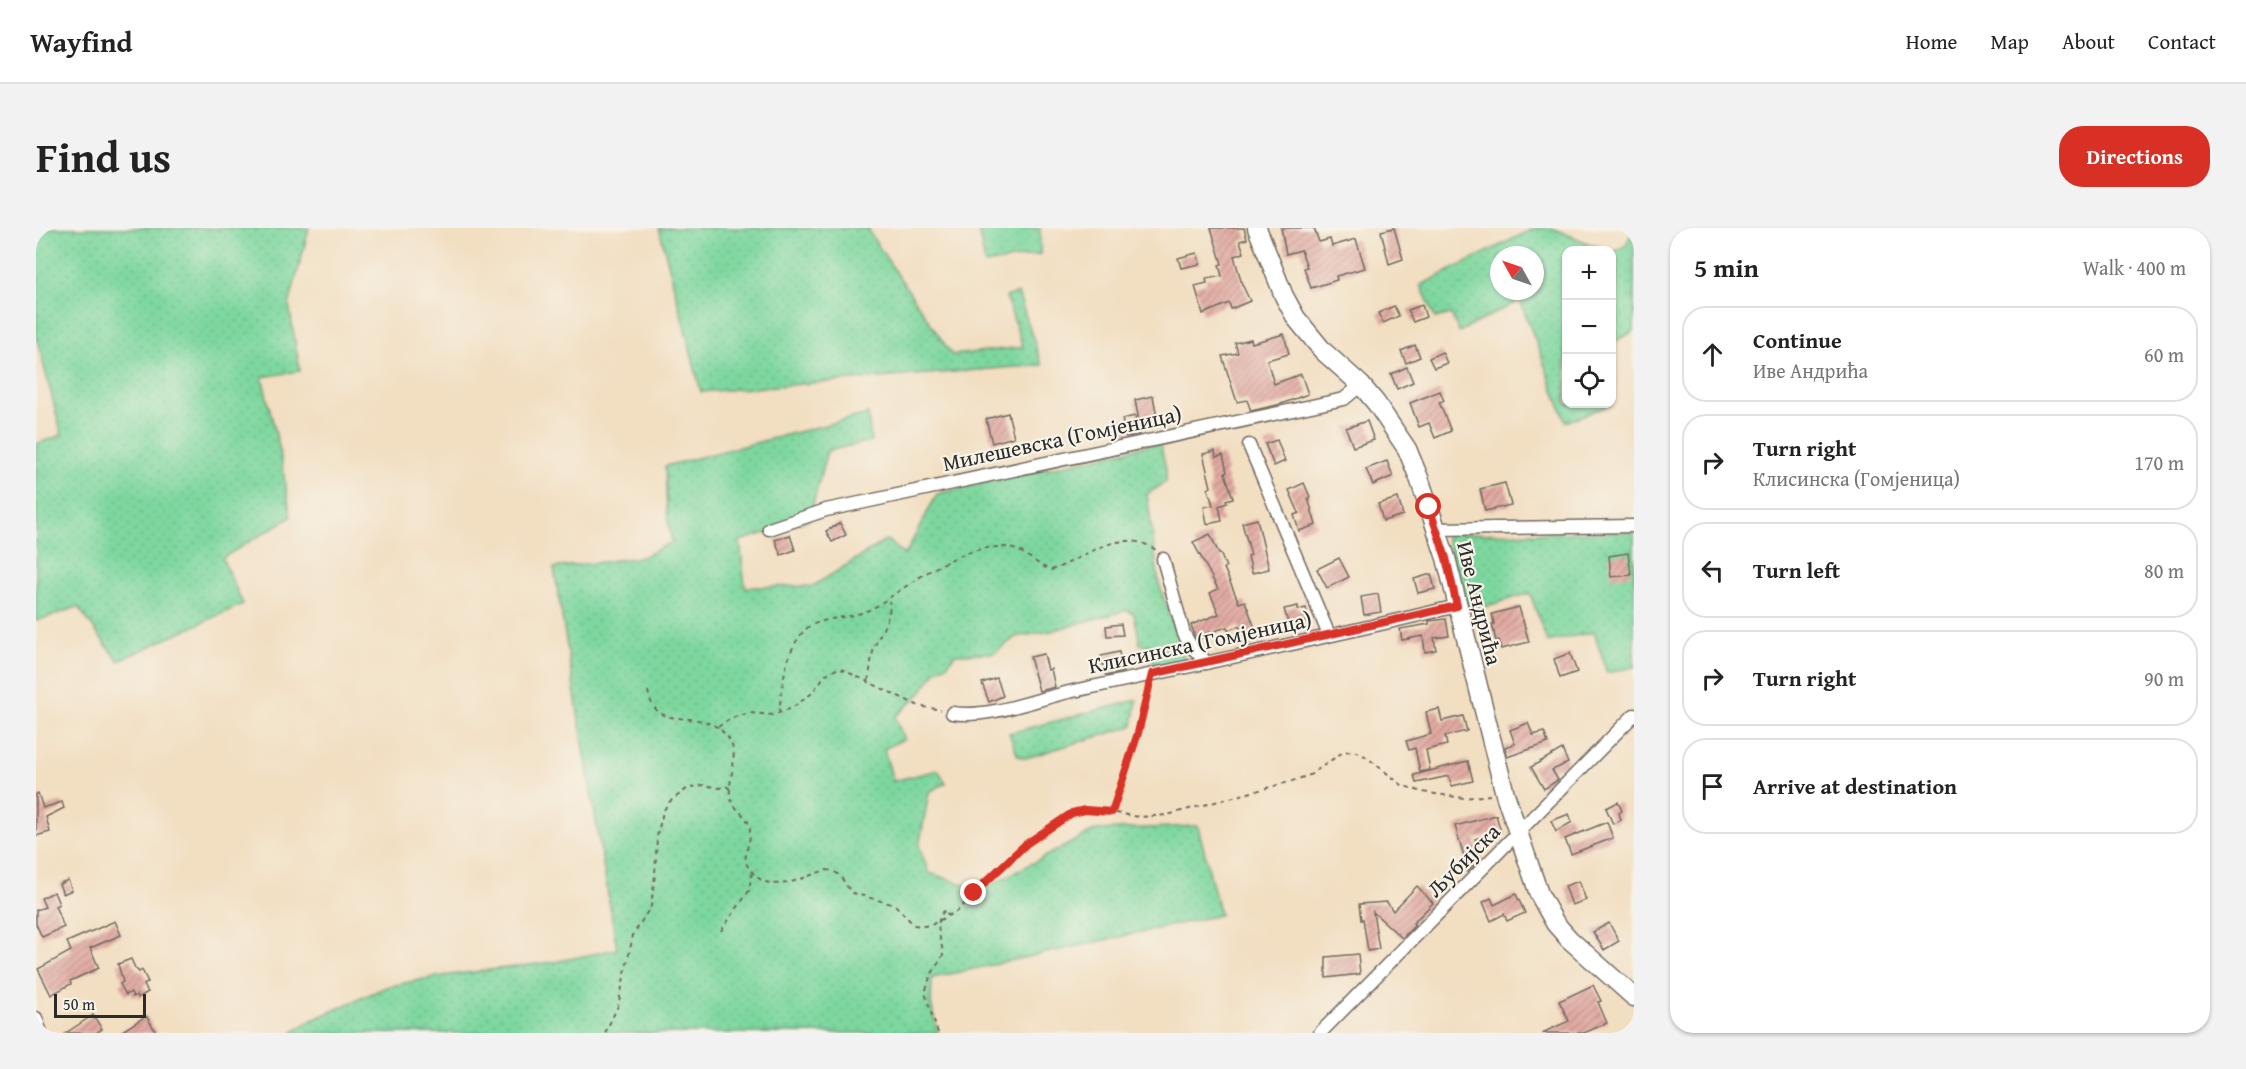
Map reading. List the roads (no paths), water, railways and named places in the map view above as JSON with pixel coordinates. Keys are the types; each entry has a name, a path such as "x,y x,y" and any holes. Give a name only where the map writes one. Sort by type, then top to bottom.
{"street":[{"name":"Иве Андрића","path":"1257,228 1284,296 1296,318 1323,351 1361,385 1386,415 1407,449 1437,529 1505,794 1539,894 1555,923 1587,956 1634,997"},
{"name":"Милешевска (Гомјеница)","path":"769,529 849,505 1344,399 1361,385"},
{"path":"1248,445 1329,635"},
{"path":"1437,529 1634,526"},
{"path":"1163,559 1184,634 1191,646 1207,663"},
{"name":"Клисинска (Гомјеница)","path":"952,713 972,714 991,711 1457,606"},
{"name":"Љубијска","path":"1320,1033 1634,716"},
{"path":"36,1018 41,1033"}]}
